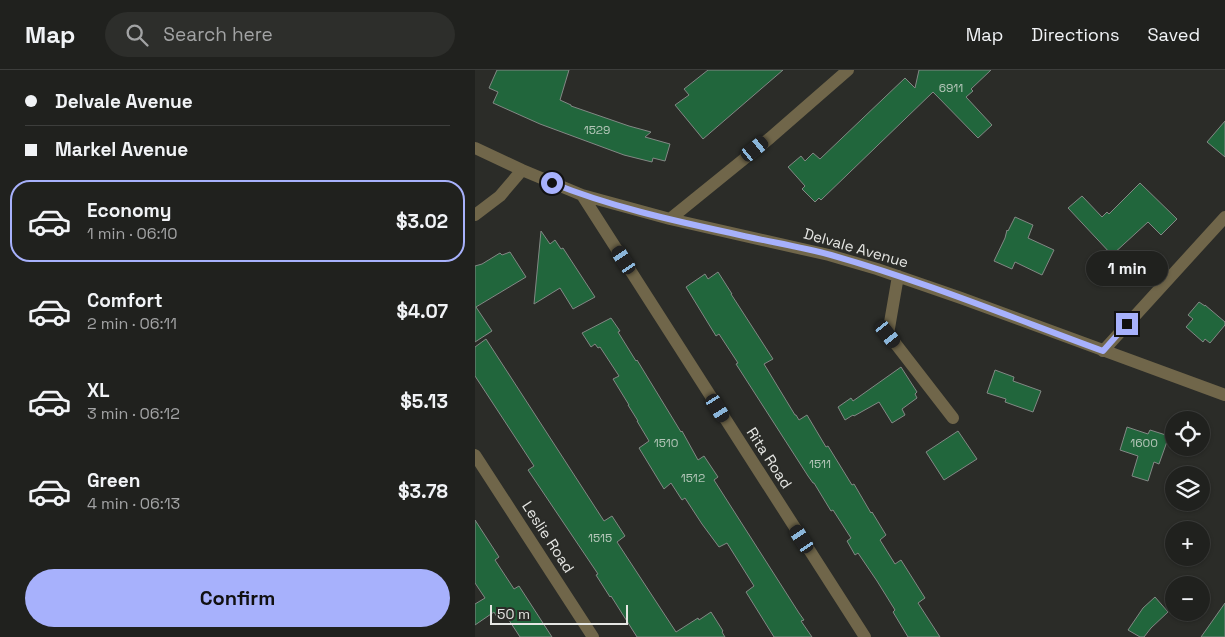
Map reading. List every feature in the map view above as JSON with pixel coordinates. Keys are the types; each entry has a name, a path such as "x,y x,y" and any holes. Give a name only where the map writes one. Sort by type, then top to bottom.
{"street":[{"path":"670,220 849,70"},
{"name":"Delvale Avenue","path":"475,148 582,195 670,220 829,255 898,276 1225,395"},
{"path":"475,215 500,196 522,170"},
{"name":"Rita Road","path":"582,195 865,637"},
{"path":"1103,351 1225,217"},
{"path":"898,276 888,334 953,418"},
{"name":"Leslie Road","path":"475,455 593,637"}],"building":[{"path":"497,70 569,70 560,100 571,106 651,132 645,137 670,144 665,161 653,158 652,162 624,155 540,124 493,103 498,92 489,88"},
{"path":"708,70 783,70 703,139 675,105 689,95 684,89"},
{"path":"919,70 991,70 971,89 973,91 966,97 992,125 978,138 933,92 821,200 819,198 815,202 802,189 805,186 788,167 801,156 805,161 813,153 820,159 905,78 915,88"},
{"path":"1225,121 1225,157 1207,142"},
{"path":"1140,183 1177,219 1161,235 1148,222 1112,255 1068,208 1082,196 1102,217 1107,212 1109,214"},
{"path":"1015,217 1033,225 1028,238 1054,250 1042,275 1015,262 1012,269 994,261 1007,230"},
{"path":"541,231 550,244 555,240 561,249 563,248 595,297 573,309 560,288 534,304"},
{"path":"510,252 526,277 476,307 492,331 475,342 475,266 500,253 502,255"},
{"path":"718,272 773,359 764,364 795,415 799,420 807,415 826,447 828,446 852,485 854,484 886,535 880,540 895,564 901,560 925,598 918,603 940,637 908,637 893,612 895,610 877,581 858,553 855,555 847,541 851,538 833,510 831,511 736,364 738,363 719,334 716,336 686,287 705,274 708,279"},
{"path":"1199,302 1225,322 1225,325 1210,343 1205,339 1203,342 1186,327 1193,319 1188,315"},
{"path":"611,318 636,361 682,431 698,460 704,456 718,477 714,480 804,620 801,621 812,637 774,637 746,592 754,586 727,543 719,547 685,498 682,500 671,483 664,489 639,448 649,441 613,379 619,376 600,347 598,348 595,344 591,347 582,333"},
{"path":"486,339 604,521 612,516 625,536 617,542 676,632 711,612 725,637 637,637 596,575 598,574 528,470 534,466 475,376 475,347"},
{"path":"901,367 917,392 915,394 917,398 902,409 905,415 892,423 879,402 845,420 838,407 851,398 853,401"},
{"path":"995,370 1014,377 1013,381 1041,391 1033,412 1005,402 1006,399 987,393"},
{"path":"1127,427 1148,434 1150,430 1165,435 1165,447 1159,464 1154,462 1148,481 1132,476 1138,456 1120,450"},
{"path":"958,431 977,459 944,480 926,452"},
{"path":"475,520 499,557 495,560 514,589 519,586 552,637 520,637 505,614 498,619 494,612 475,625 475,604 485,598 475,583"},
{"path":"1155,597 1165,609 1165,615 1144,637 1140,637 1128,630 1143,608"},
{"path":"1225,603 1225,637 1201,637"}],"route":[{"path":"552,183 582,195 670,220 779,243 877,269 1103,351 1127,324"}]}
